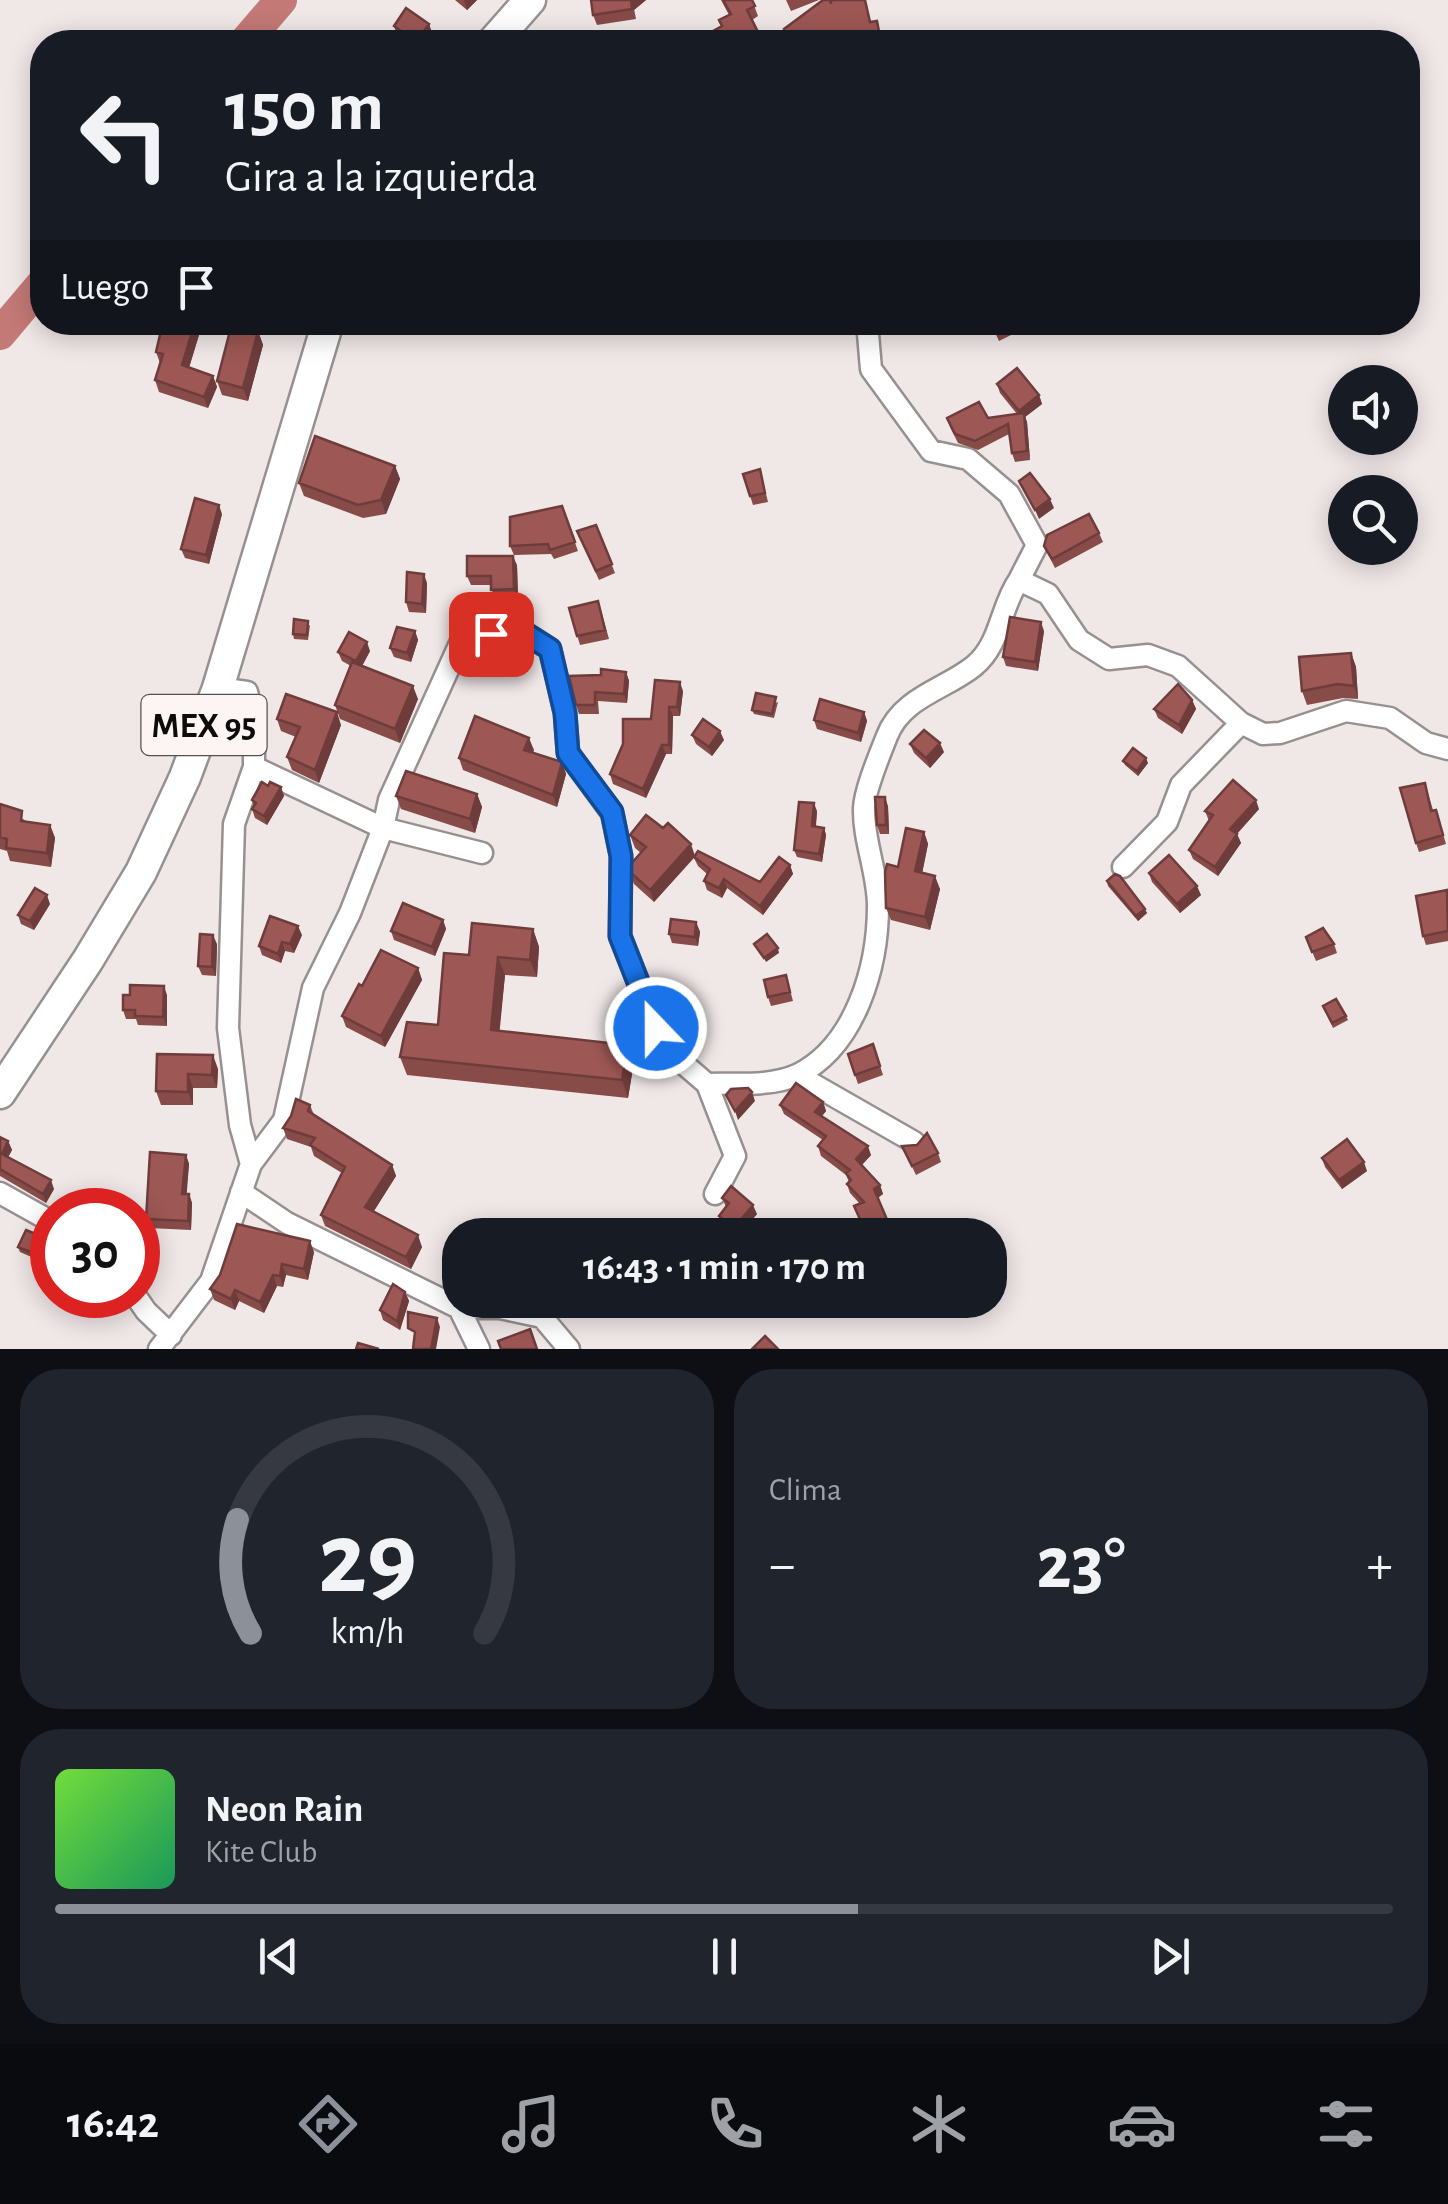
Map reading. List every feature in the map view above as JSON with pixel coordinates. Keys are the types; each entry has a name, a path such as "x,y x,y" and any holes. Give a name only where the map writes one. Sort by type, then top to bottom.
{"main road":[{"path":"504,30 530,0"},
{"name":"MEX 95","path":"5,1077 141,872 185,777 218,688 324,335"}],"street":[{"path":"707,1084 762,1083 798,1074 838,1042 872,977 878,904 864,807 889,731 918,698 975,665 996,638 1006,598 1038,546 1009,494 968,459 930,450 871,368 869,335"},
{"path":"1019,580 1048,594 1079,640 1109,659 1148,655 1178,666 1242,723 1263,734 1280,733 1346,712 1390,718 1447,754"},
{"path":"150,1318 165,1342 211,1281 250,1164 284,1120 313,988 350,913 383,828 388,800 462,639 520,630 550,649 565,713 568,753 612,812 621,856 620,936 664,1047 707,1084 735,1156 716,1194"},
{"path":"218,688 248,692 254,717 254,766 234,824 228,1028 240,1125 250,1164"},
{"path":"1123,867 1167,822 1181,785 1242,723"},
{"path":"254,766 383,828 482,853"},
{"path":"798,1074 914,1142"},
{"path":"241,1192 287,1222 442,1300"},
{"path":"0,1197 30,1211"},
{"path":"464,1318 478,1349"},
{"path":"542,1318 569,1349"}],"building":[{"path":"591,0 631,0 632,9 593,15"},
{"path":"723,0 752,0 755,6 747,10 757,30 715,30 722,26 719,20 731,14"},
{"path":"823,0 830,0 831,4 831,0 865,0 870,22 877,21 879,30 785,30"},
{"path":"406,8 429,24 425,30 400,30 394,26"},
{"path":"160,335 191,335 182,365 213,376 204,397 155,380 163,354 156,352"},
{"path":"229,335 257,335 243,388 217,381"},
{"path":"1017,368 1039,395 1019,411 997,384"},
{"path":"979,402 988,418 1024,413 1027,451 1012,453 1008,424 975,441 955,434 947,418"},
{"path":"315,436 395,466 381,500 358,505 299,483"},
{"path":"760,469 765,493 750,496 743,474"},
{"path":"1030,473 1050,499 1035,510 1019,481"},
{"path":"195,498 219,505 206,555 181,549"},
{"path":"562,506 575,542 550,550 548,544 510,546 510,517"},
{"path":"1089,514 1099,533 1052,559 1044,546 1047,535"},
{"path":"596,525 612,564 596,571 577,531"},
{"path":"467,556 513,556 514,589 491,590 491,576 467,576"},
{"path":"407,572 424,574 422,604 406,602"},
{"path":"598,601 605,630 577,636 569,608"},
{"path":"1010,617 1041,622 1035,662 1003,657"},
{"path":"294,619 308,621 307,635 293,634"},
{"path":"397,627 415,631 407,653 390,648"},
{"path":"349,632 367,642 356,661 338,652"},
{"path":"1351,653 1354,686 1338,684 1302,691 1299,657"},
{"path":"352,662 413,686 395,729 335,705"},
{"path":"601,669 626,672 624,694 595,692 595,705 576,705 569,676 601,675"},
{"path":"655,680 680,682 677,707 669,707 669,745 662,745 643,789 610,774 623,744 623,719 651,719"},
{"path":"1178,684 1192,700 1179,725 1154,709"},
{"path":"756,693 776,697 772,714 752,710"},
{"path":"286,694 337,712 315,770 287,757 300,727 277,719"},
{"path":"820,699 864,712 858,733 814,720"},
{"path":"475,716 529,738 524,750 562,762 553,795 459,758"},
{"path":"703,719 720,731 709,747 692,735"},
{"path":"924,730 940,743 926,758 910,744"},
{"path":"1133,748 1146,758 1137,771 1123,761"},
{"path":"406,771 477,794 470,819 396,796"},
{"path":"1233,780 1256,800 1230,829 1237,834 1215,867 1189,850 1213,815 1205,811"},
{"path":"262,782 281,787 264,816 252,809 256,803 252,800"},
{"path":"1425,783 1431,811 1436,810 1443,835 1416,843 1400,788"},
{"path":"875,797 885,797 886,825 877,825"},
{"path":"799,802 814,803 812,826 824,828 819,854 794,850"},
{"path":"0,804 22,811 21,821 50,825 47,853 6,848 7,839 0,837"},
{"path":"646,815 663,828 668,823 691,844 650,890 630,872 630,865 646,847 630,835"},
{"path":"906,828 924,832 915,871 935,876 925,917 886,908 887,864 898,867"},
{"path":"698,851 760,882 779,857 790,865 760,906 724,879 719,888 704,881 710,869 694,857"},
{"path":"1169,855 1197,886 1177,904 1149,873"},
{"path":"1115,874 1145,909 1136,916 1107,881"},
{"path":"35,888 47,895 30,921 18,915"},
{"path":"1447,890 1448,931 1423,936 1416,896"},
{"path":"403,903 443,920 432,947 391,931"},
{"path":"270,916 298,926 290,944 282,942 278,954 259,946"},
{"path":"671,919 696,922 695,937 669,934"},
{"path":"472,923 533,929 530,960 498,957 491,1030 628,1045 622,1080 400,1057 407,1022 438,1025 444,953 469,955"},
{"path":"1323,928 1334,944 1312,952 1306,937"},
{"path":"200,934 213,935 212,967 198,966"},
{"path":"767,934 778,948 764,958 754,944"},
{"path":"381,950 418,968 381,1036 342,1016"},
{"path":"786,975 790,992 768,997 764,980"},
{"path":"130,985 164,986 163,1017 135,1016 135,1010 123,1010 123,995 130,995"},
{"path":"1336,999 1346,1016 1332,1023 1323,1006"},
{"path":"873,1044 880,1066 855,1075 848,1054"},
{"path":"157,1054 213,1055 212,1075 188,1074 188,1092 156,1091"},
{"path":"796,1083 823,1102 815,1112 868,1146 856,1159 880,1185 874,1189 886,1218 859,1218 854,1206 864,1202 847,1184 851,1180 846,1173 850,1170 818,1146 826,1136 780,1105"},
{"path":"748,1088 752,1092 735,1111 726,1095 731,1089"},
{"path":"296,1099 310,1105 308,1111 392,1165 365,1207 418,1235 406,1257 321,1215 345,1167 310,1145 315,1138 283,1128"},
{"path":"927,1133 938,1153 912,1166 902,1146 917,1145"},
{"path":"0,1137 8,1141 2,1154 51,1180 46,1188 33,1188 0,1169"},
{"path":"1347,1139 1364,1162 1339,1180 1322,1158"},
{"path":"150,1152 186,1155 182,1194 189,1194 188,1221 160,1220 160,1188 148,1188"},
{"path":"731,1186 753,1205 742,1218 722,1218 719,1216 729,1203 722,1198"},
{"path":"237,1224 310,1241 304,1269 282,1264 280,1276 273,1275 260,1302 235,1290 231,1299 210,1289 220,1275"},
{"path":"26,1230 30,1232 30,1252 18,1247"},
{"path":"393,1284 405,1292 397,1321 380,1310"},
{"path":"408,1312 437,1318 431,1349 413,1349 415,1332 408,1328"},
{"path":"530,1329 537,1349 501,1349 498,1341"},
{"path":"765,1336 778,1349 752,1349"},
{"path":"358,1343 379,1349 356,1349"}],"waterway":[{"path":"255,30 281,0"},
{"path":"0,334 30,298"}],"route":[{"path":"491,634 520,630 550,649 565,713 568,753 612,812 621,856 620,936 656,1028"}]}
